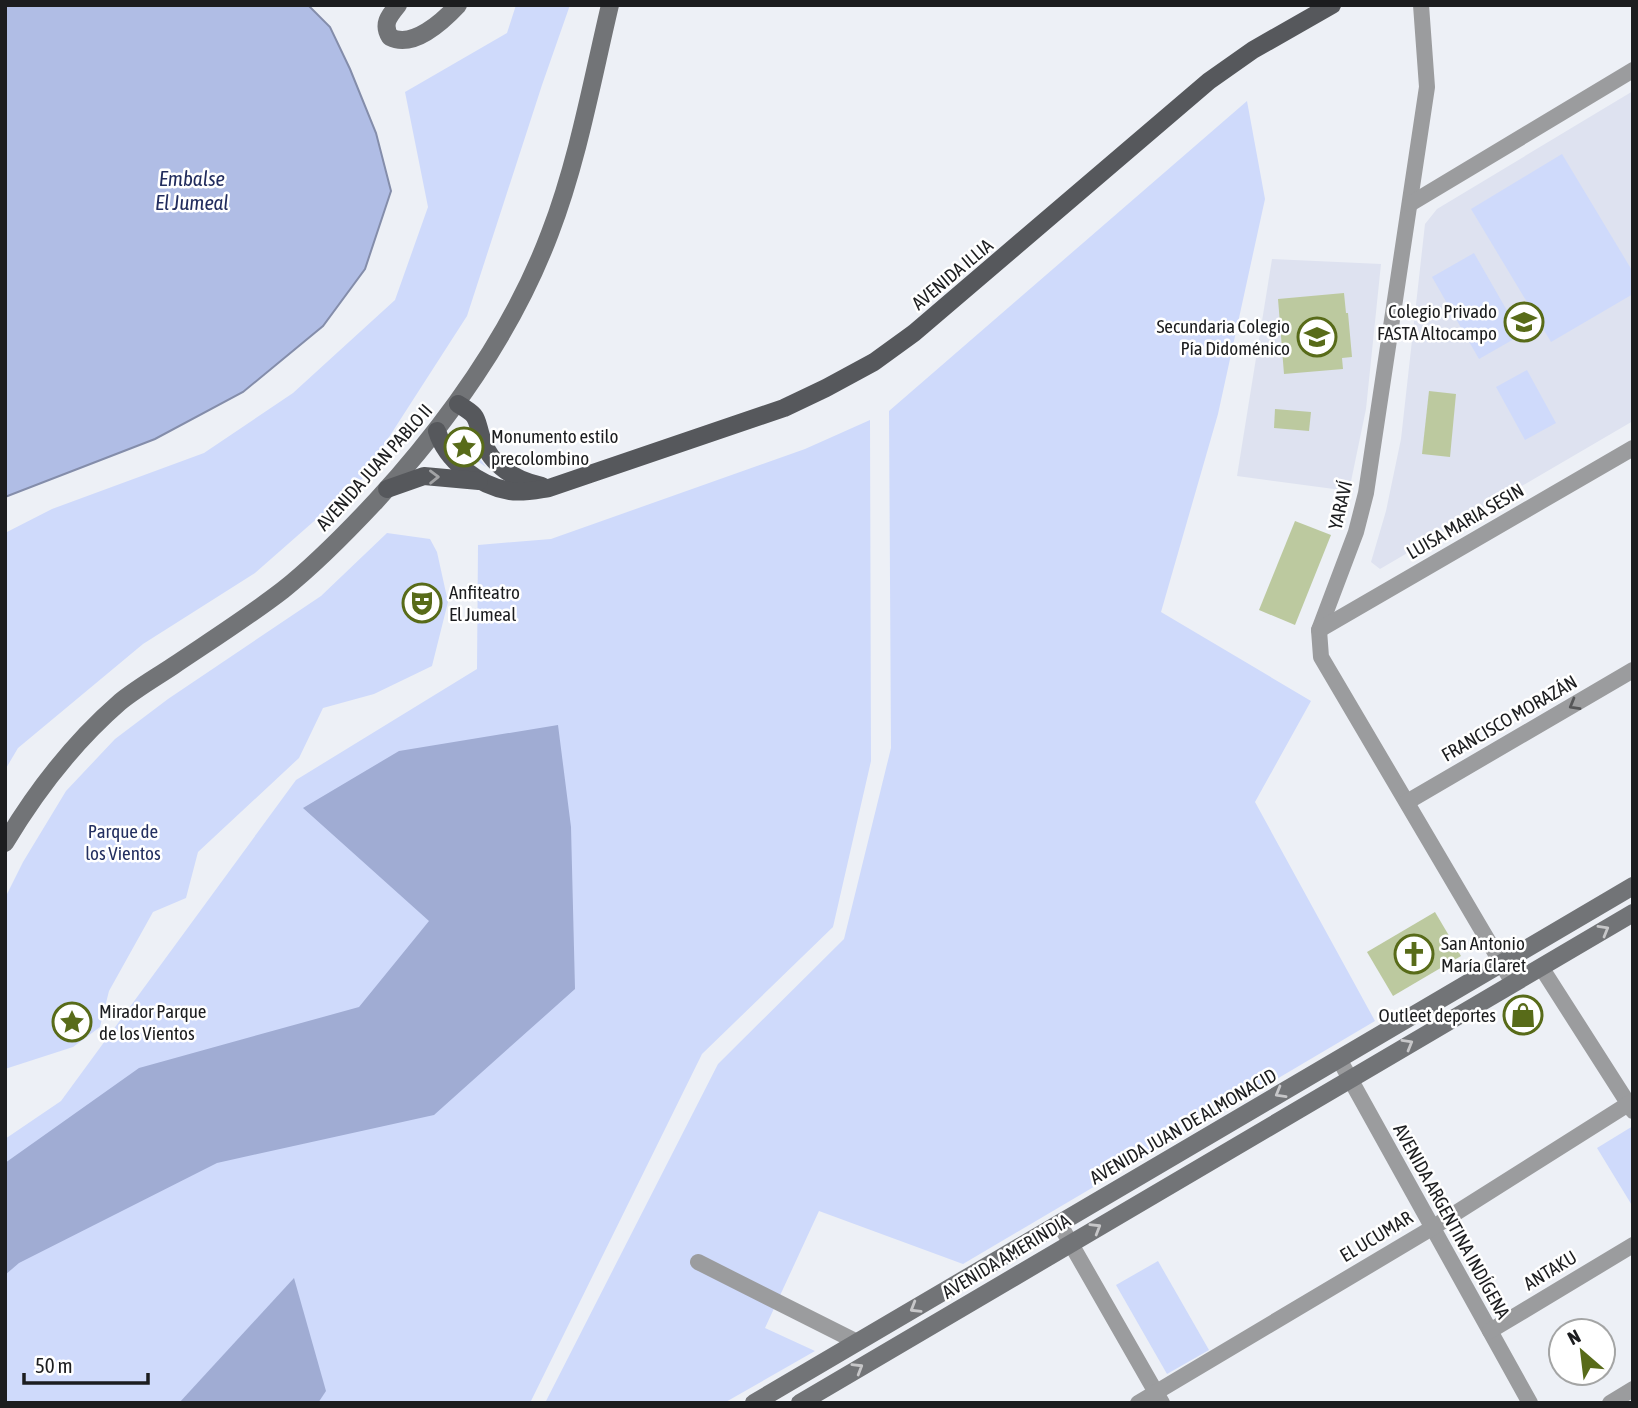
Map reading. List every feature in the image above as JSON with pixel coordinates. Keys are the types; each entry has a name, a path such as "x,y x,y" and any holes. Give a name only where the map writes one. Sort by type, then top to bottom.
{"main road":[{"name":"AVENIDA ILLIA","path":"387,489 425,476 484,482 509,491 528,492 548,488 784,408 826,388 874,362 914,333 1209,81 1253,50 1332,5"},
{"path":"458,404 471,412 479,423 481,438 489,454 502,468 525,482 548,488"},
{"name":"AVENIDA ILLIA","path":"437,431 443,446 456,463 484,482"}],"street":[{"path":"398,5 387,18 386,30 390,37 404,41 417,37 437,24 458,5"},
{"name":"AVENIDA JUAN PABLO II","path":"5,843 23,813 55,770 102,719 122,701 283,589 349,530 458,404 507,324 550,234 576,148 610,5"},
{"name":"YARAVÍ","path":"1319,630 1356,532 1366,493 1427,88 1421,5"},
{"path":"1410,204 1633,70"},
{"name":"LUISA MARIA SESIN","path":"1319,630 1633,447"},
{"path":"1319,630 1321,657 1513,983"},
{"name":"FRANCISCO MORAZÁN","path":"1407,802 1633,670"},
{"name":"AVENIDA JUAN DE ALMONACID","path":"754,1403 1633,886"},
{"name":"AVENIDA AMERINDIA","path":"800,1403 1633,913"},
{"path":"1541,967 1631,1105"},
{"name":"AVENIDA ARGENTINA INDÍGENA","path":"1339,1059 1530,1403"},
{"name":"EL UCUMAR","path":"1138,1403 1158,1397 1631,1105"},
{"path":"1059,1223 1158,1397"},
{"name":"ANTAKU","path":"1490,1331 1633,1245"},
{"path":"698,1262 857,1342"},
{"path":"1610,1403 1633,1389"}],"shaded area":[{"name":"Colegio Privado FASTA Altocampo","path":"1633,91 1633,421 1380,569 1371,562 1386,511 1401,439 1425,224 1437,209"},
{"name":"Secundaria Colegio Pía Didoménico","path":"1272,259 1381,264 1366,409 1349,491 1237,476"},
{"path":"558,725 571,827 575,989 434,1115 217,1163 19,1263 5,1275 5,1163 139,1068 359,1007 429,921 303,808 399,751"},
{"path":"294,1278 326,1391 318,1403 179,1403"}],"green space":[{"path":"516,5 570,5 467,316 362,479 255,573 143,644 18,748 5,770 5,533 52,509 204,453 293,393 395,300 428,207 405,92 507,33"},
{"path":"1247,101 1265,199 1218,414 1161,612 1311,701 1255,802 1375,1021 963,1264 819,1211 765,1328 815,1351 724,1403 545,1403 718,1064 844,939 891,748 889,411"},
{"path":"1562,154 1633,272 1633,294 1551,342 1471,209"},
{"path":"1474,253 1521,335 1479,359 1432,277"},
{"path":"1527,370 1556,423 1525,440 1496,387"},
{"path":"870,420 871,761 833,927 702,1054 530,1403 5,1403 5,1139 61,1101 296,780 477,669 478,545 551,539 805,449"},
{"path":"464,428 467,441 486,467 463,451 450,446"},
{"name":"Parque de los Vientos","path":"387,533 430,539 437,552 448,602 432,666 374,694 323,708 299,758 198,852 186,898 153,912 109,991 100,1027 73,1047 5,1069 5,898 23,862 66,791 115,739 168,699 321,596"},
{"path":"1633,1126 1633,1207 1597,1148"},
{"path":"1158,1261 1209,1350 1167,1374 1116,1285"}],"water":[{"name":"Embalse El Jumeal","path":"5,5 308,5 330,27 350,69 376,133 391,191 365,269 323,326 243,392 155,439 5,497"}],"building":[{"path":"1344,293 1352,357 1342,358 1343,369 1284,374 1278,299"},
{"path":"1429,391 1456,394 1450,457 1422,454"},
{"path":"1275,409 1311,412 1309,431 1274,428"},
{"path":"1295,521 1331,535 1295,625 1259,610"},
{"name":"San Antonio María Claret","path":"1435,912 1461,956 1393,996 1367,952"}],"place":[{"name":"Colegio Privado FASTA Altocampo","path":"1524,322"},
{"name":"Secundaria Colegio Pía Didoménico","path":"1317,337"},
{"name":"Monumento estilo precolombino","path":"464,447"},
{"name":"Anfiteatro El Jumeal","path":"422,603"},
{"name":"San Antonio María Claret","path":"1414,954"},
{"name":"Outleet deportes","path":"1523,1015"},
{"name":"Mirador Parque de los Vientos","path":"72,1022"}]}
